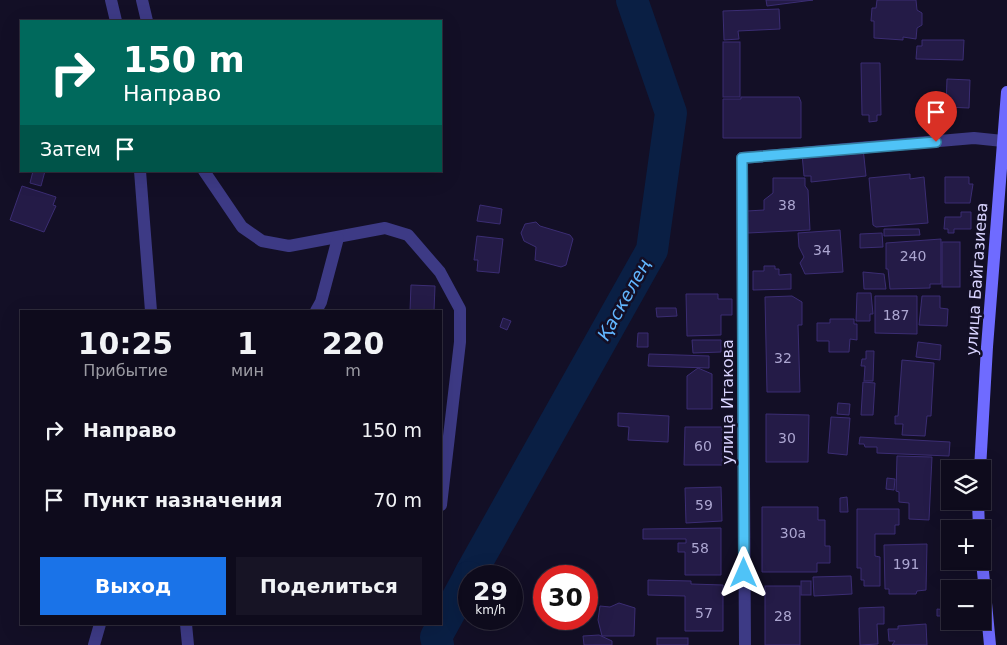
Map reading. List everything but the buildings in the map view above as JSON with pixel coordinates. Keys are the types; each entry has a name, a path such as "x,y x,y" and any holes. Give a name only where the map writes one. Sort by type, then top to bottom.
{"main road":[{"name":"улица Байгазиева","path":"981,460 1007,92"},
{"path":"983,570 990,645"}],"street":[{"path":"111,0 116,20"},
{"path":"142,0 147,20"},
{"name":"улица Итакова","path":"744,645 742,158 974,138 1003,142"},
{"path":"140,172 151,310"},
{"path":"205,172 242,227 262,241 289,246 385,228 408,235 440,272 460,309 460,342 442,496"},
{"path":"317,310 322,302 338,238"},
{"path":"94,645 100,625"},
{"path":"186,625 188,645"}],"waterway":[{"name":"Қаскелең","path":"475,565 652,250 671,113 632,0"},
{"name":"Қаскелең","path":"438,645 436,637 458,597"}],"route":[{"path":"744,573 742,158 936,142"}]}
